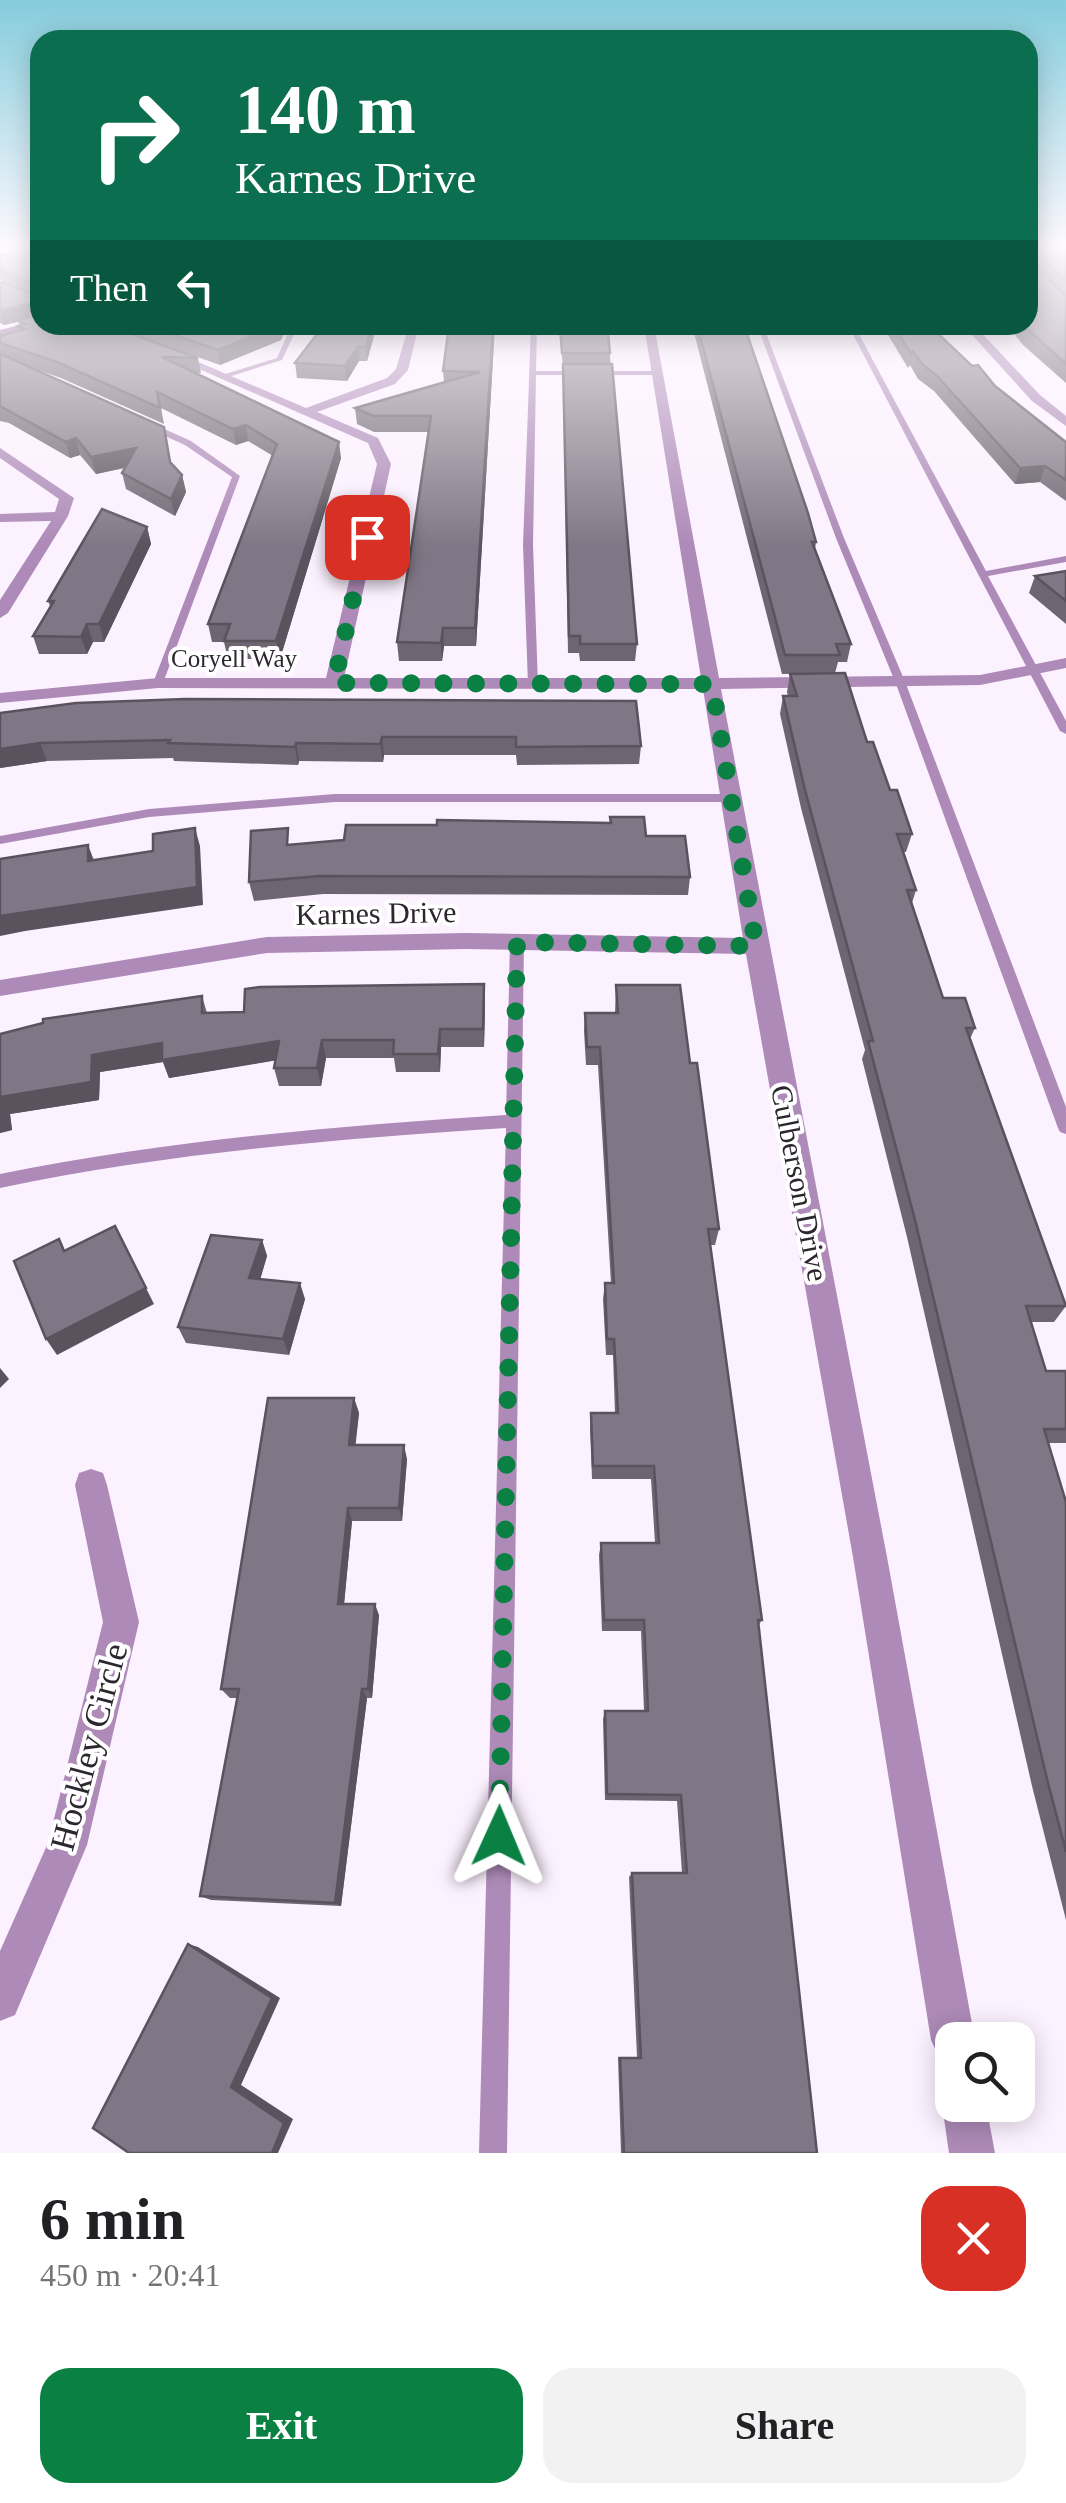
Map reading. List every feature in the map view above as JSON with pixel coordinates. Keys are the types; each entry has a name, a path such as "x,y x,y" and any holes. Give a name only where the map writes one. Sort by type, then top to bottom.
{"street":[{"path":"308,411 391,382 402,370 409,345"},
{"name":"Culberson Drive","path":"653,345 756,946 870,1557 949,2022"},
{"path":"987,345 1036,398 1066,422"},
{"path":"158,350 373,441 384,464 334,683"},
{"path":"0,452 67,498 62,516 6,594 0,613"},
{"path":"0,518 62,516"},
{"name":"Coryell Way","path":"0,698 158,684 901,684 980,680 1066,663"},
{"name":"Karnes Drive","path":"0,988 266,946 517,942 756,946"},
{"name":"Hockley Circle","path":"0,2000 67,1845 121,1622 90,1485"},
{"path":"967,2122 972,2153"}],"lane":[{"path":"225,377 280,359 286,345"},
{"path":"534,345 528,545 534,686"},
{"path":"768,345 840,538 901,684 1066,1128"},
{"path":"862,345 1066,731"},
{"path":"533,373 658,373"},
{"path":"137,420 188,443 236,476 158,684"},
{"path":"983,574 1066,559"},
{"path":"0,840 149,813 335,798 731,798"},
{"path":"493,2153 517,942"},
{"path":"0,1180 201,1146 512,1121"}],"building":[{"path":"7,345 163,345 198,358 162,357 339,442 276,641 224,641 230,624 208,624 277,444 246,425 233,429 157,392 160,408 57,362"},
{"path":"308,345 366,345 358,347 345,366 295,363"},
{"path":"446,345 492,345 475,628 443,628 441,643 397,642 431,416 373,416 355,408 480,372 443,371"},
{"path":"561,345 609,345 610,353 562,353"},
{"path":"702,345 751,345 808,513 816,542 812,542 851,644 836,644 840,655 785,655"},
{"path":"906,345 950,345 972,366 978,365 995,386 1066,442 1066,480 1045,466 1020,468 913,351 911,354"},
{"path":"1046,345 1066,345 1066,364"},
{"path":"0,354 164,427 170,462 182,475 171,499 122,473 136,448 91,457 76,438 66,442 0,406"},
{"path":"563,364 612,364 637,644 580,644 580,636 569,636"},
{"path":"102,509 147,527 99,624 87,624 81,637 33,636 54,601 48,601"},
{"path":"1066,571 1066,601 1035,576"},
{"path":"845,673 867,742 873,742 890,790 897,790 912,834 897,834 916,890 907,890 943,998 965,998 975,1028 966,1028 1066,1306 1026,1306 1046,1371 1066,1371 1066,1429 1044,1429 1066,1502 1066,1852 915,1220 868,1041 873,1041 783,696 797,696 790,674"},
{"path":"185,699 636,701 641,746 516,747 516,737 382,737 380,744 296,743 295,747 168,743 170,740 40,743 0,749 0,713 76,703"},
{"path":"610,817 644,817 646,836 685,836 690,877 320,876 249,882 251,831 288,828 287,845 344,840 346,825 437,825 437,820 611,823"},
{"path":"195,828 197,887 0,916 0,859 88,845 88,861 153,851 153,834"},
{"path":"484,984 483,1029 440,1029 438,1054 393,1054 394,1040 322,1040 317,1068 274,1068 279,1041 162,1060 162,1043 92,1055 91,1082 0,1097 0,1034 43,1023 43,1019 202,996 202,1013 244,1012 245,989 260,987"},
{"path":"616,985 680,985 690,1063 697,1063 719,1229 708,1229 762,1620 758,1620 817,2153 624,2153 620,2058 641,2058 632,1873 687,1873 681,1795 607,1794 605,1711 648,1711 644,1620 604,1620 601,1543 659,1543 654,1466 593,1466 591,1413 618,1413 614,1339 607,1339 605,1283 614,1283 600,1047 587,1047 585,1013 618,1013"},
{"path":"115,1226 146,1288 46,1339 14,1261 59,1239 64,1251"},
{"path":"211,1235 262,1240 249,1278 300,1283 283,1339 178,1327"},
{"path":"268,1398 354,1398 349,1445 404,1445 399,1508 348,1508 338,1604 375,1604 368,1689 362,1689 335,1903 200,1896 239,1689 221,1689"},
{"path":"188,1944 272,1998 231,2087 284,2123 272,2153 129,2153 93,2128"}],"route":[{"path":"367,537 334,683 712,684 756,946 517,942 499,1836"}]}
